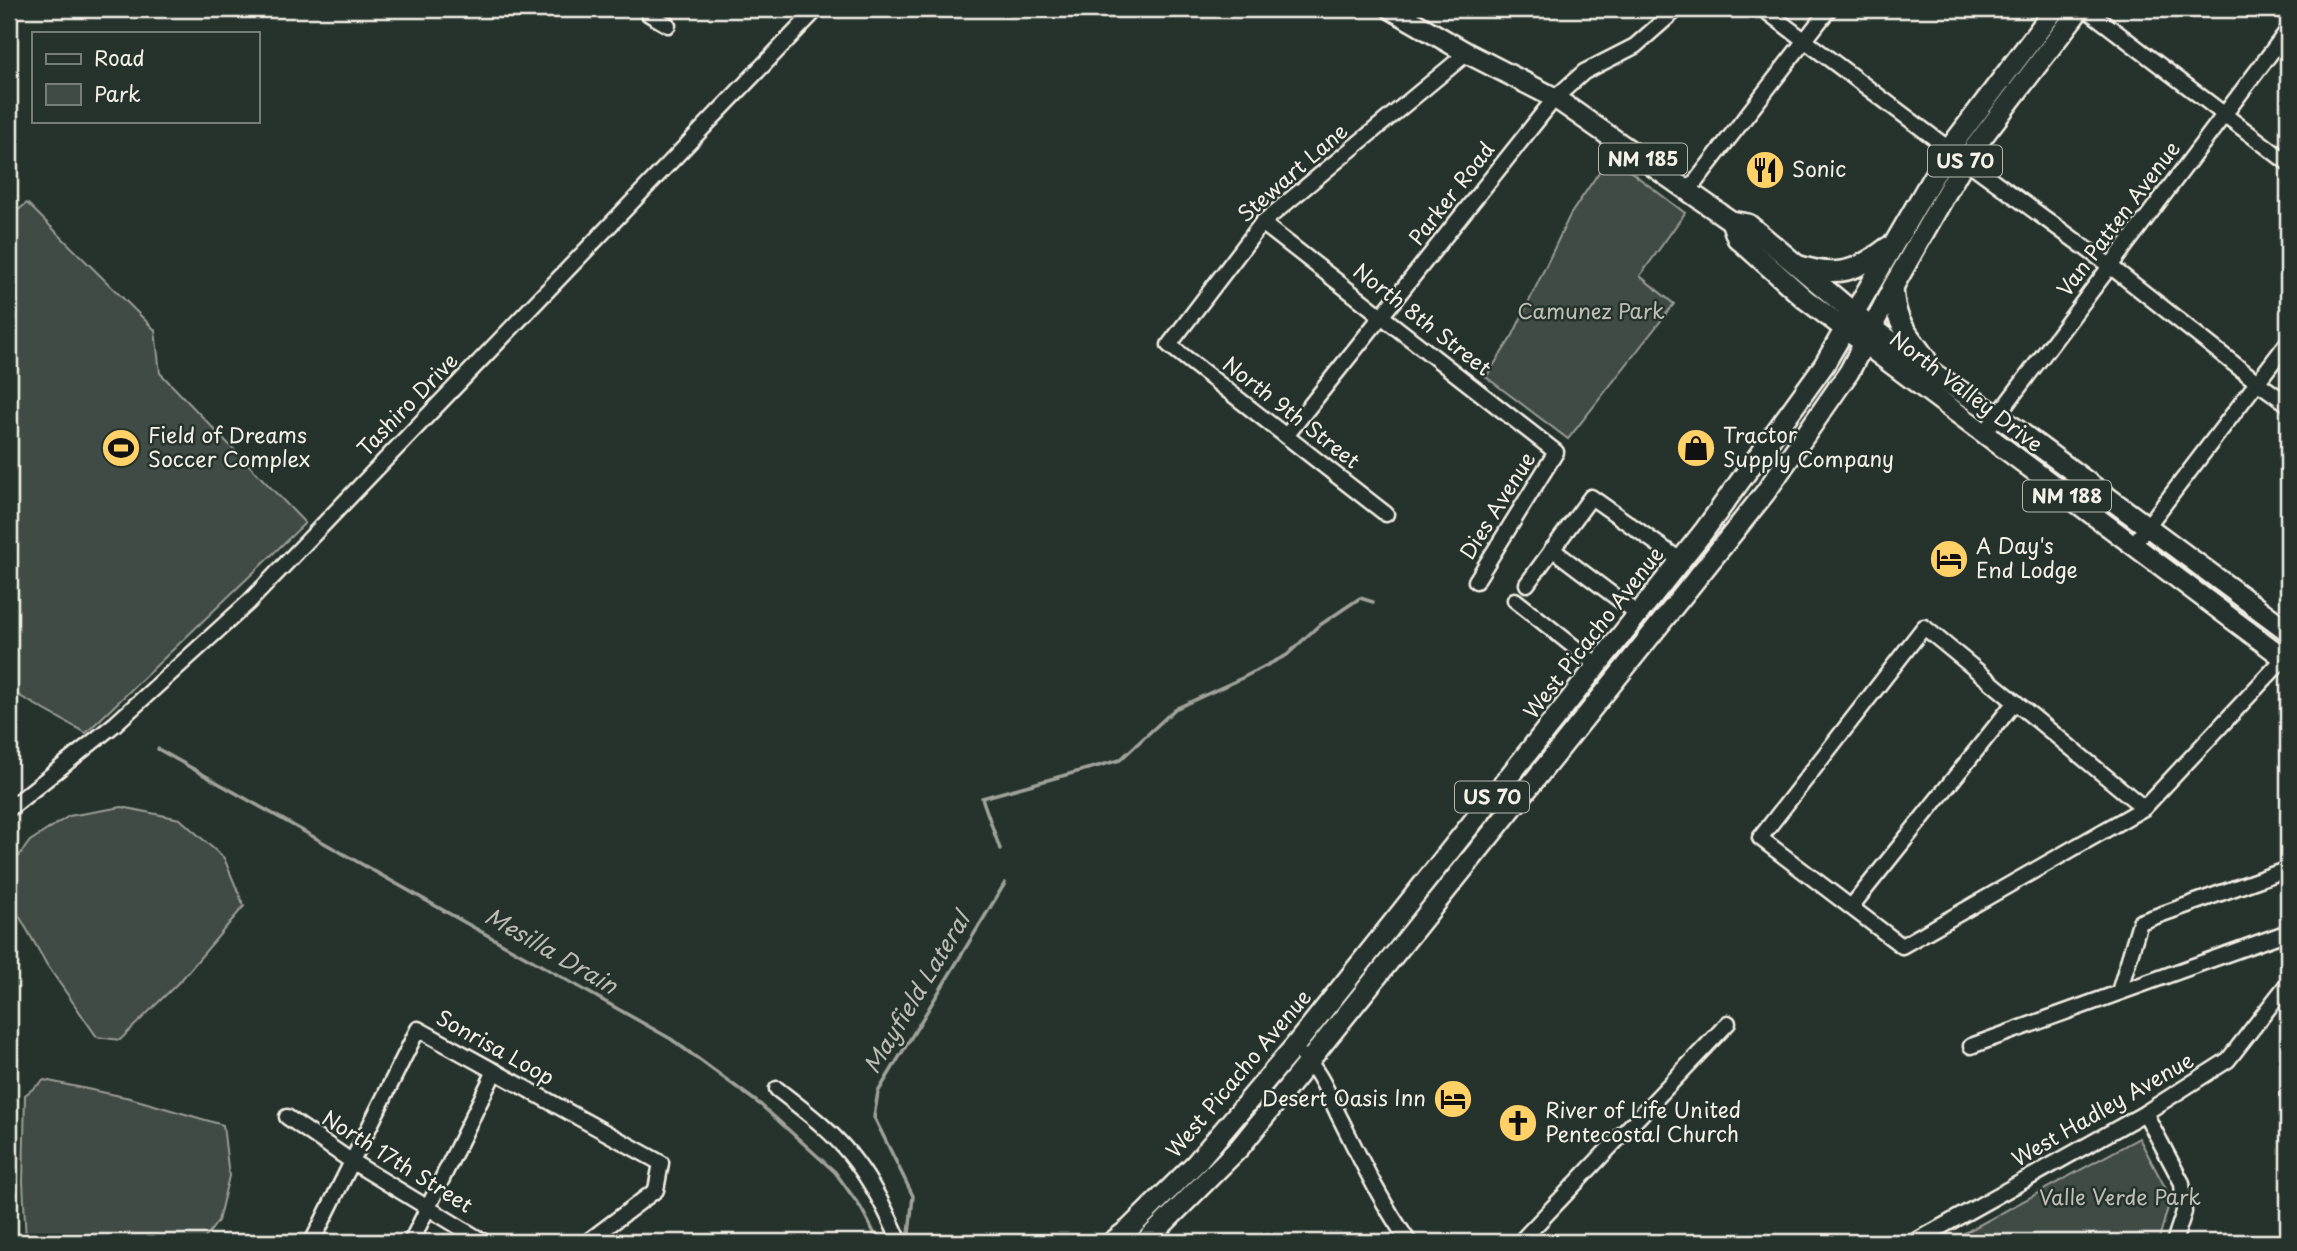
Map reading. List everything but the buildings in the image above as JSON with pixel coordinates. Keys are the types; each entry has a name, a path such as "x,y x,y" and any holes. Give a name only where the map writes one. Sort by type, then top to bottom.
{"main road":[{"name":"West Picacho Avenue","path":"1112,1242 1196,1163 1294,1047 1680,560 1824,365 1894,242 1957,155 2055,9"},
{"name":"West Picacho Avenue","path":"1145,1242 1240,1147 1765,493 1849,372 1957,155 2080,9"},
{"name":"North Valley Drive","path":"1401,11 1467,53 1555,98 1731,221 1748,224 1797,265 1850,322"},
{"name":"North Valley Drive","path":"1731,221 1737,239 1805,299 1850,322 1997,415 2288,631"},
{"path":"1797,265 1818,272 1843,272 1866,264 1894,242"},
{"path":"1893,287 1894,306 1900,325 1936,374"},
{"path":"1805,299 1818,318 1826,339 1824,365"},
{"name":"North Valley Drive","path":"1869,336 1895,367 1983,435 2287,658"},
{"path":"1849,372 1864,365 1895,367"}],"street":[{"path":"652,9 649,14 668,25"},
{"name":"Tashiro Drive","path":"9,808 115,724 249,602 817,9"},
{"name":"Parker Road","path":"1286,436 1555,98 1584,72 1634,46 1677,9"},
{"path":"1763,9 2110,266 2288,404"},
{"path":"1689,190 1829,9"},
{"path":"2086,9 2288,163"},
{"name":"Van Patten Avenue","path":"1983,435 2288,30"},
{"name":"Stewart Lane","path":"1169,345 1262,223 1467,53"},
{"name":"North 8th Street","path":"1262,223 1556,452"},
{"path":"2133,545 2288,342"},
{"name":"North 9th Street","path":"1169,345 1386,514"},
{"name":"Dies Avenue","path":"1476,582 1556,452"},
{"path":"1527,584 1591,497 1680,560"},
{"path":"1552,549 1638,614"},
{"path":"1515,600 1597,665"},
{"path":"2144,808 1924,627 1760,838 1902,946 2144,808 2287,658"},
{"path":"1851,907 2015,702"},
{"path":"2119,992 2140,922 2288,869"},
{"path":"1971,1046 2288,932"},
{"name":"West Hadley Avenue","path":"1913,1242 2146,1113 2228,1060 2288,983"},
{"path":"1520,1242 1728,1024"},
{"name":"Sonrisa Loop","path":"312,1242 418,1029 661,1163 656,1190 587,1242"},
{"path":"1294,1047 1310,1062 1386,1210 1409,1242"},
{"path":"411,1242 495,1071"},
{"path":"777,1088 813,1117 855,1160 883,1205 900,1242"},
{"path":"2146,1113 2182,1183 2184,1212 2174,1242"},
{"name":"North 17th Street","path":"287,1117 351,1161 484,1242"}],"green space":[{"name":"Camunez Park","path":"1610,156 1685,213 1640,276 1674,304 1568,439 1486,377 1513,335 1570,215"},
{"name":"Field of Dreams Soccer Complex","path":"27,203 155,330 160,373 305,523 86,733 9,690 9,205 17,211"},
{"path":"122,807 180,819 224,858 244,906 182,979 120,1040 97,1037 47,965 9,898 9,869 30,841 69,816"},
{"path":"44,1080 130,1098 223,1125 229,1176 218,1221 202,1242 26,1242 23,1182 25,1095"},
{"name":"Valle Verde Park","path":"2139,1138 2166,1189 2169,1204 2158,1242 1948,1242"}],"waterway":[{"name":"Mayfield Lateral","path":"1000,849 982,798 1120,760 1175,709 1287,655 1317,627 1360,598 1373,602"},
{"name":"Mesilla Drain","path":"158,749 671,1039 761,1105 835,1172 861,1208 879,1242"},
{"name":"Mayfield Lateral","path":"912,1242 909,1234 913,1196 874,1117 878,1092 1005,883"}],"place":[{"name":"Sonic","path":"1765,170"},
{"name":"Field of Dreams Soccer Complex","path":"121,448"},
{"name":"Tractor Supply Company","path":"1696,448"},
{"name":"A Day's End Lodge","path":"1949,559"},
{"name":"Desert Oasis Inn","path":"1453,1099"},
{"name":"River of Life United Pentecostal Church","path":"1518,1123"}]}
